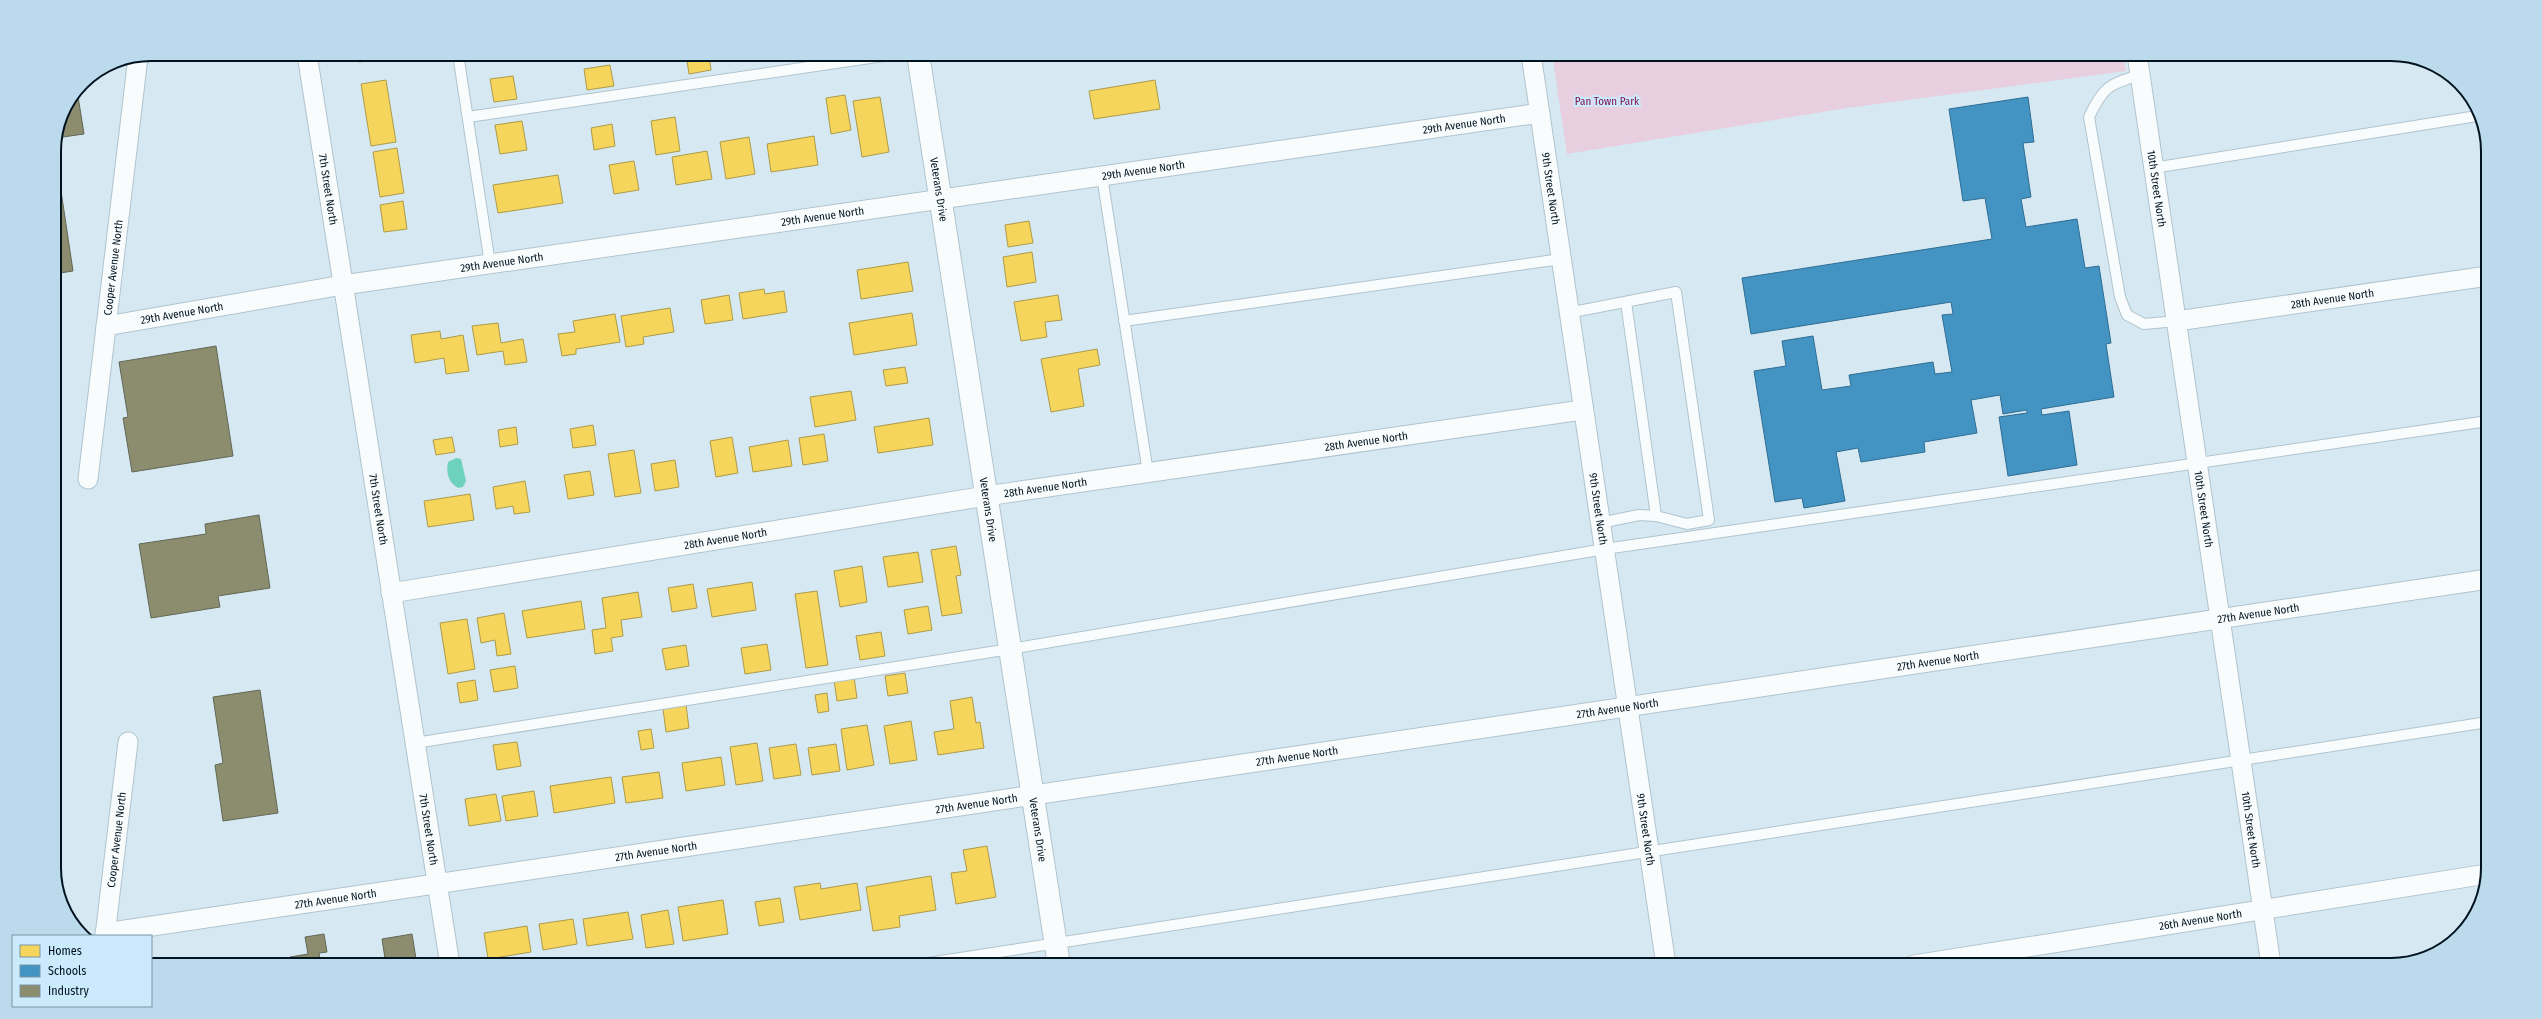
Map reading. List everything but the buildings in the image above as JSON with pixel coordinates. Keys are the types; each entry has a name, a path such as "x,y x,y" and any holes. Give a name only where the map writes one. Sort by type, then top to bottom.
{"main road":[{"name":"Veterans Drive","path":"919,61 1058,958"}],"street":[{"name":"7th Street North","path":"308,61 449,958"},
{"name":"9th Street North","path":"1532,61 1582,410 1665,958"},
{"name":"10th Street North","path":"2138,61 2270,958"},
{"name":"Cooper Avenue North","path":"88,479 137,62"},
{"name":"29th Avenue North","path":"106,326 343,285 1540,113"},
{"name":"28th Avenue North","path":"2177,321 2481,277"},
{"name":"28th Avenue North","path":"391,593 986,496 1582,410"},
{"name":"27th Avenue North","path":"105,934 1033,794 2481,580"},
{"name":"Cooper Avenue North","path":"105,934 128,742"},
{"name":"26th Avenue North","path":"1958,958 2480,875"}],"lane":[{"path":"459,61 490,264"},
{"path":"468,117 849,61"},
{"path":"2140,75 2111,84 2096,101 2089,117 2120,297 2127,315 2144,324 2177,321"},
{"path":"2153,168 2474,116"},
{"path":"1102,176 1148,473"},
{"path":"1124,321 1561,259"},
{"path":"1568,313 1676,292 1709,520 1687,524 1656,516 1639,515 1600,523"},
{"path":"1626,302 1656,516"},
{"path":"415,743 1010,649 1604,549 2481,422"},
{"path":"962,958 2240,759 2481,723"}],"green space":[{"name":"Pan Town Park","path":"1553,61 2124,61 2126,71 1847,108 1567,154"}],"shaded area":[{"path":"456,458 461,459 466,481 463,487 458,488 448,477 447,470 448,462"}]}
